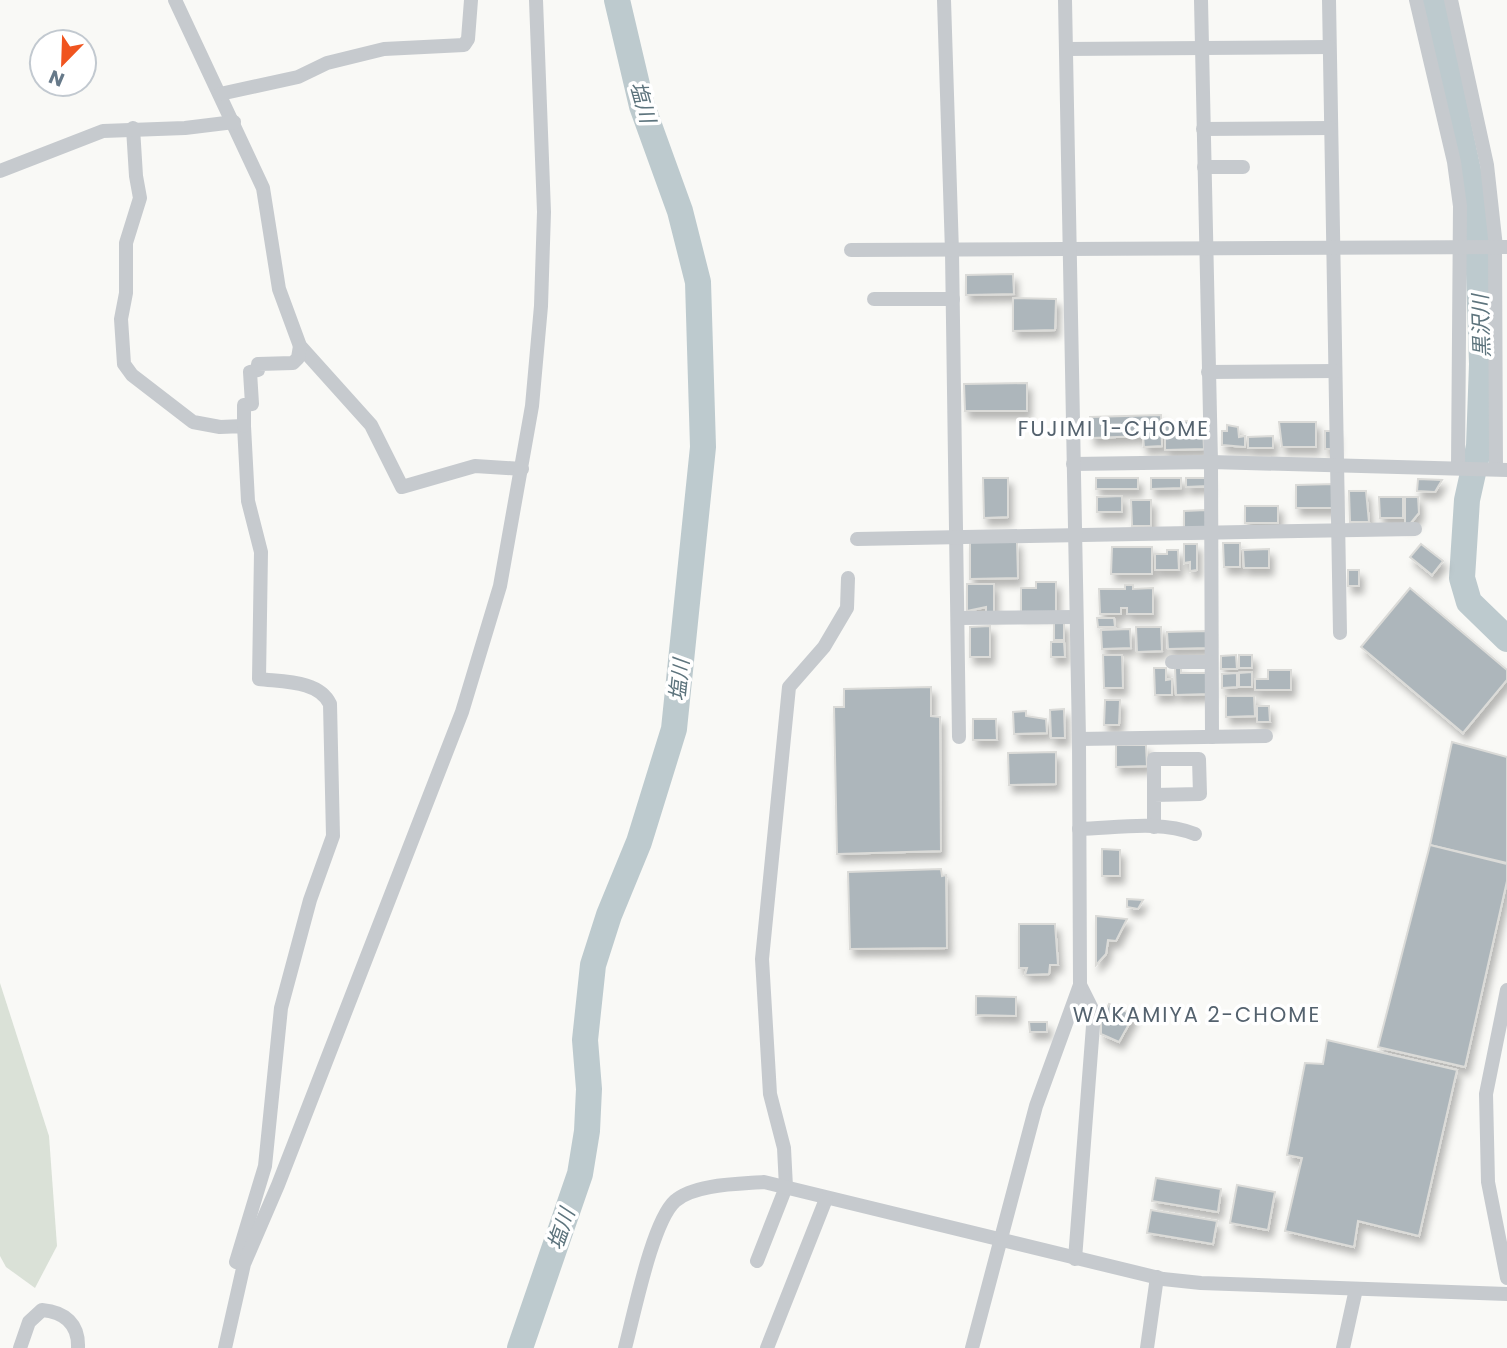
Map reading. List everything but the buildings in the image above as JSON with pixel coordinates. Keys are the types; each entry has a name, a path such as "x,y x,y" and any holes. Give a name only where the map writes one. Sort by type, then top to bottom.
{"street":[{"path":"175,0 263,188 279,289 300,346 371,425 402,486 475,467 522,469"},
{"path":"220,94 298,77 327,63 384,49 464,45 468,39 471,0"},
{"path":"225,1348 248,1252 278,1185 462,712 500,586 533,406 544,212 536,0"},
{"path":"944,0 953,299 959,737"},
{"path":"972,1348 1035,1106 1080,985 1076,534 1065,0"},
{"path":"1201,0 1211,462 1212,737"},
{"path":"1329,0 1340,633"},
{"path":"1416,0 1454,162 1460,206 1458,467"},
{"path":"1073,464 1211,462 1501,469 1499,247 1487,165 1451,0"},
{"path":"1066,49 1329,47"},
{"path":"0,171 103,131 185,128 234,122"},
{"path":"133,128 140,198 126,243 126,293 121,319 124,364 132,375 193,422 220,427 244,426"},
{"path":"1203,129 1330,128"},
{"path":"1204,167 1243,167"},
{"path":"851,250 952,252 1499,247"},
{"path":"874,299 953,299"},
{"path":"230,1328 227,1314 229,1293 265,1166 281,1008 310,900 331,848 335,822 330,704 327,698 309,686 259,679 261,552 248,501 244,405 252,404 250,372 258,370 258,364 293,363 298,358 300,346"},
{"path":"1208,372 1335,371"},
{"path":"858,539 1415,529"},
{"path":"757,1261 786,1187 784,1148 770,1094 762,958 787,701 789,687 824,647 848,608 848,578"},
{"path":"958,618 1076,617"},
{"path":"1172,662 1211,662"},
{"path":"1079,739 1266,736"},
{"path":"1154,795 1154,827"},
{"path":"1079,829 1178,827 1195,834"},
{"path":"1075,1259 1094,1013 1080,985"},
{"path":"1507,990 1489,1067 1486,1105 1488,1182 1507,1278"},
{"path":"625,1348 661,1222 676,1200 708,1187 764,1182 1157,1277 1201,1283 1507,1293"},
{"path":"766,1348 826,1199"},
{"path":"1147,1348 1157,1277"},
{"path":"1343,1348 1356,1289"},
{"path":"20,1348 33,1315 42,1310 63,1315 75,1326 78,1348"}],"shaded area":[{"path":"0,983 49,1136 57,1246 35,1288 6,1267 0,1256"}],"waterway":[{"name":"塩川","path":"520,1348 580,1174 587,1131 589,1089 585,1040 593,965 609,915 639,842 674,729 703,447 698,282 680,211 642,106 617,0"},
{"name":"黒沢川","path":"1432,0 1477,213 1482,364 1479,446 1467,500 1462,578 1469,602 1507,639"}],"district":[{"name":"FUJIMI 1-CHOME","path":"1114,428"},
{"name":"WAKAMIYA 2-CHOME","path":"1197,1014"}]}
